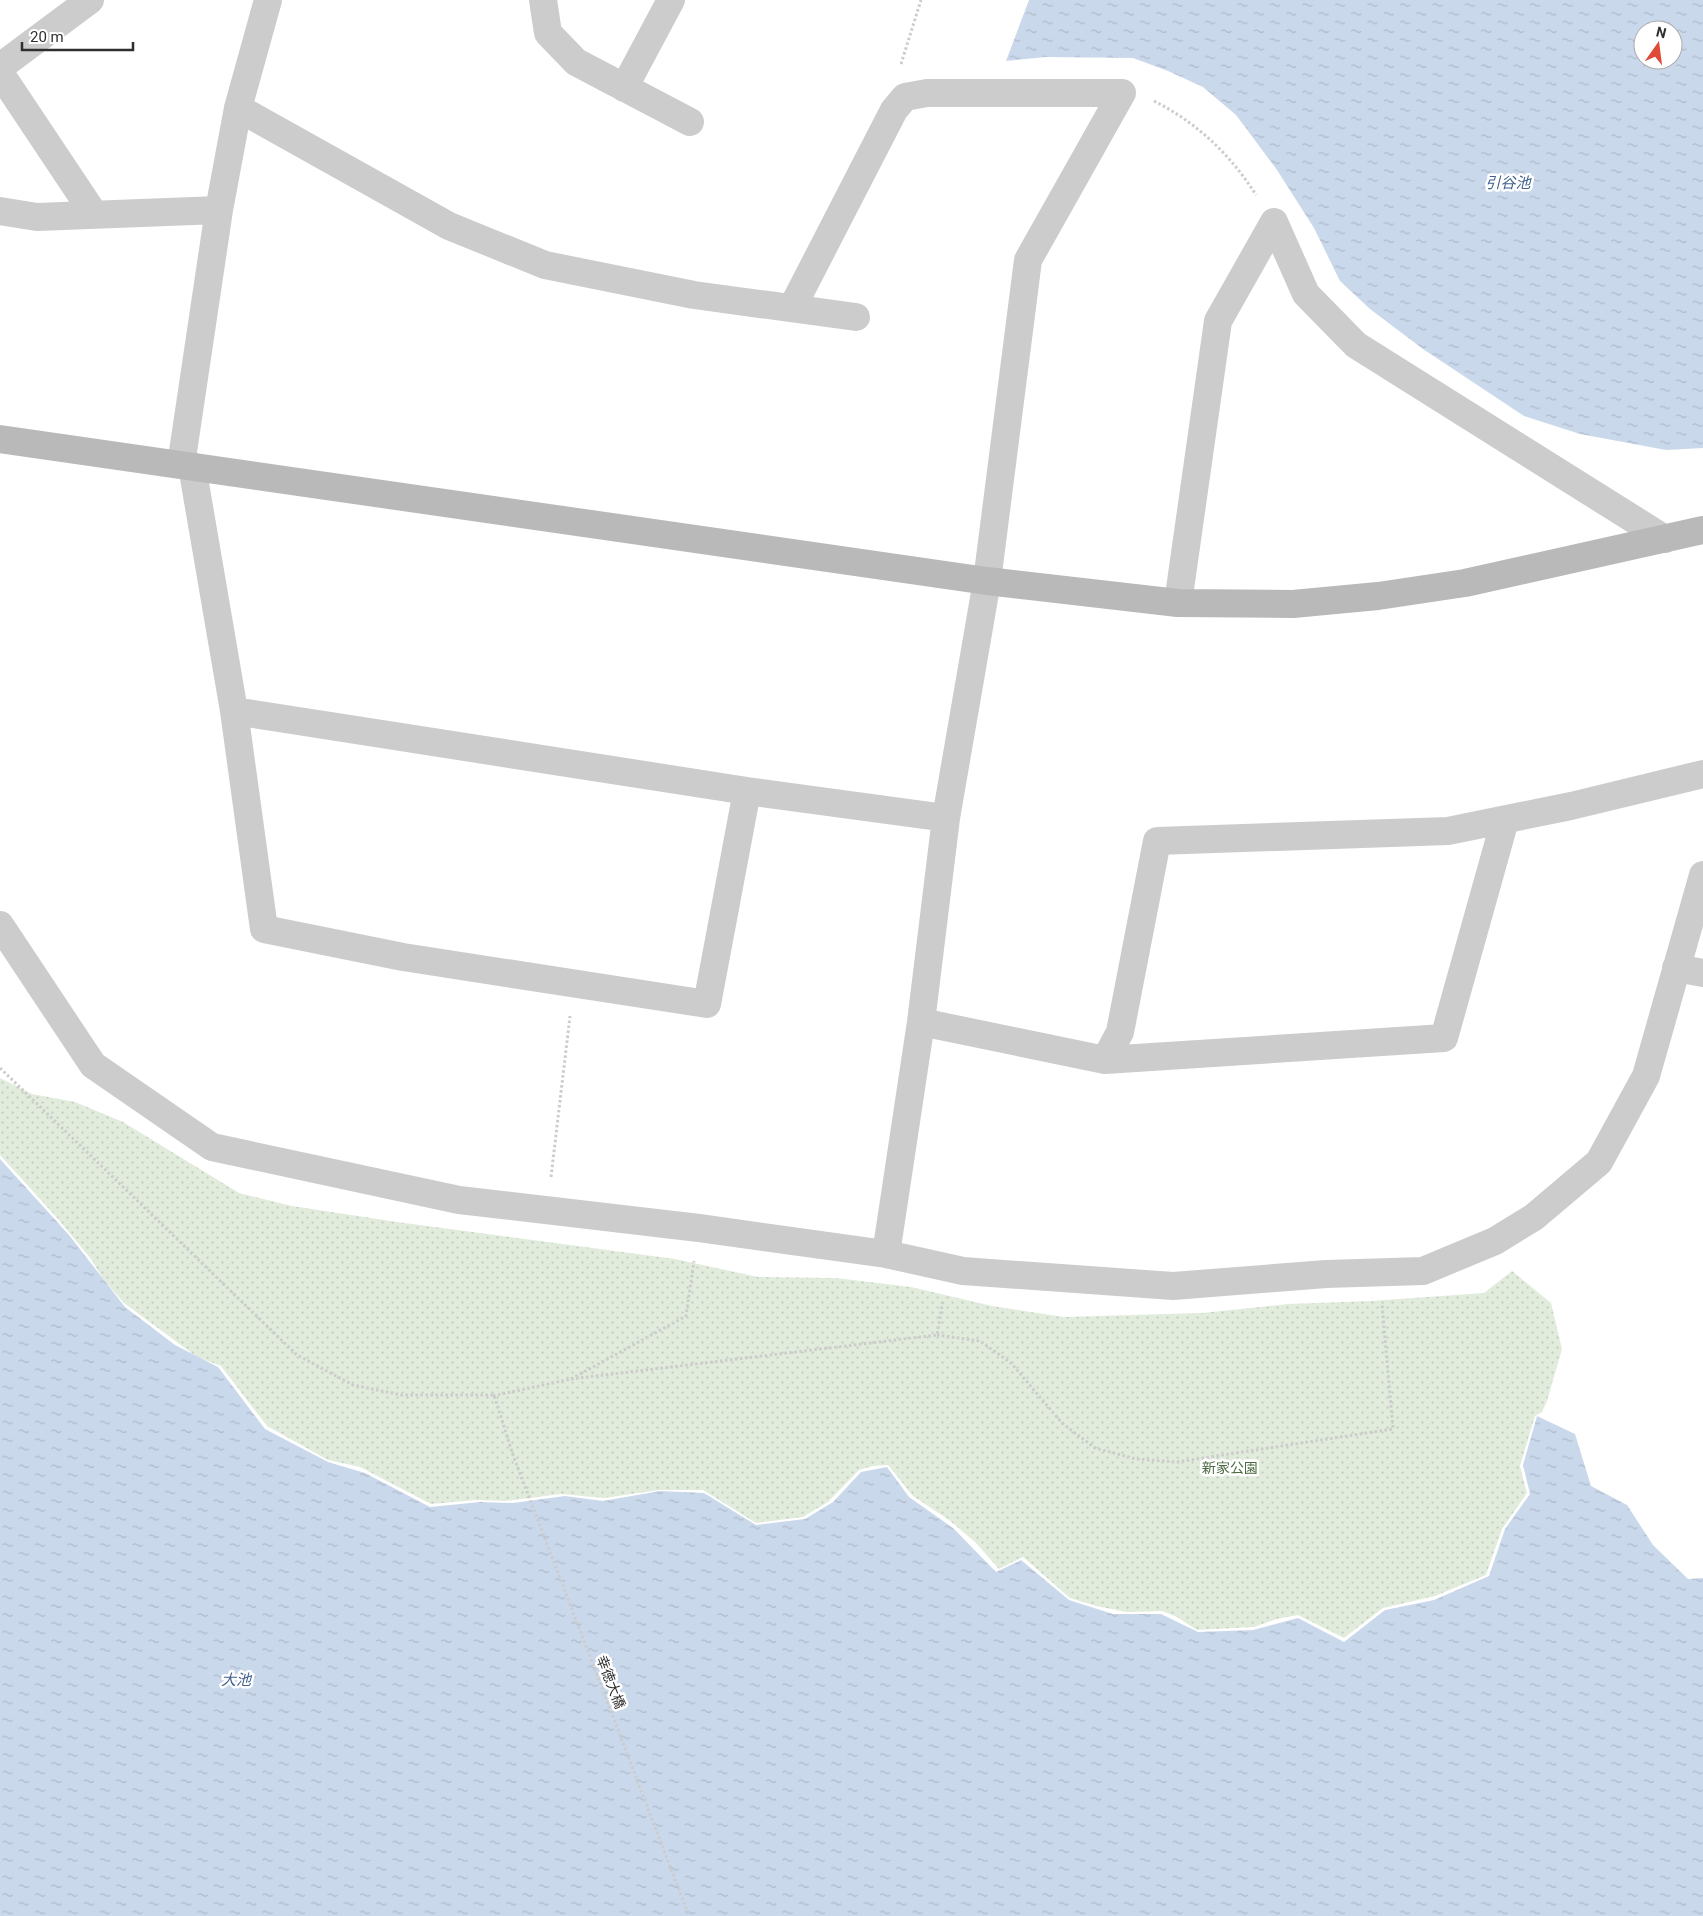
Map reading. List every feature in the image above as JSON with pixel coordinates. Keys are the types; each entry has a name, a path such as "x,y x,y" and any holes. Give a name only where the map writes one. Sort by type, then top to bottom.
{"street":[{"path":"0,67 90,0"},
{"path":"268,0 238,108 219,210 187,465 234,712 264,929 403,957 707,1004 747,791"},
{"path":"543,0 548,34 576,62 690,122"},
{"path":"624,88 672,0"},
{"path":"0,73 94,214"},
{"path":"792,308 894,110 905,97 927,93 1122,93 1028,260 987,580 946,818 921,1022 886,1254"},
{"path":"238,108 449,226 545,265 694,294 856,317"},
{"path":"0,212 38,217 219,210"},
{"path":"1274,222 1306,294 1356,345 1665,539"},
{"path":"1178,602 1218,321 1274,222"},
{"path":"0,439 987,580 1178,602 1293,604 1378,596 1465,583 1703,530"},
{"path":"234,712 747,791 946,818"},
{"path":"1105,1060 1120,1032 1157,841 1448,831 1571,806 1703,774"},
{"path":"921,1022 1105,1060 1444,1038 1505,820"},
{"path":"0,924 93,1065 212,1147 459,1200 699,1228 886,1254 963,1271 1173,1286 1326,1274 1423,1271 1496,1241 1534,1217 1599,1162 1646,1076 1703,875"},
{"path":"1676,968 1703,973"}],"path":[{"path":"905,97 900,67 921,0"},
{"path":"1122,93 1144,96 1174,111 1208,136 1242,172 1274,222"},
{"path":"547,1210 574,984"},
{"path":"0,1068 297,1355 353,1385 402,1395 492,1396 572,1379 937,1335 980,1341 1010,1363 1062,1424 1095,1448 1136,1459 1177,1462 1393,1429 1378,1272"},
{"path":"572,1379 686,1316 699,1228"},
{"path":"937,1335 949,1268"},
{"name":"幸徳大橋","path":"492,1396 494,1396 513,1455 689,1916"}],"green space":[{"name":"新家公園","path":"0,1078 32,1094 75,1102 123,1122 239,1193 292,1206 675,1259 758,1277 836,1278 911,1287 992,1306 1064,1317 1202,1313 1288,1304 1371,1301 1484,1293 1512,1271 1551,1303 1562,1349 1547,1401 1542,1412 1535,1416 1520,1466 1527,1493 1502,1529 1486,1575 1435,1596 1383,1608 1344,1638 1298,1615 1277,1619 1254,1627 1197,1630 1177,1617 1162,1611 1127,1612 1096,1606 1070,1598 1023,1557 999,1569 975,1542 949,1520 913,1496 888,1465 873,1466 859,1470 828,1502 803,1517 756,1523 703,1490 659,1490 604,1498 561,1494 505,1501 476,1500 431,1504 360,1467 328,1460 267,1426 221,1366 197,1357 124,1303 103,1279 91,1259 58,1219 0,1155"}],"water":[{"name":"引谷池","path":"1029,0 1703,0 1703,448 1666,450 1580,434 1524,416 1423,349 1370,309 1340,281 1314,228 1277,170 1236,115 1203,87 1133,58 1046,57 1006,61"},
{"name":"大池","path":"0,1159 69,1235 125,1307 175,1345 218,1367 265,1429 328,1462 365,1473 430,1507 480,1502 513,1503 565,1496 603,1501 660,1491 704,1493 756,1525 805,1519 833,1502 861,1472 887,1467 909,1497 953,1528 996,1572 1021,1560 1069,1600 1113,1614 1161,1614 1198,1632 1253,1630 1298,1618 1344,1642 1385,1610 1434,1600 1489,1576 1505,1529 1530,1494 1523,1465 1537,1416 1575,1434 1591,1486 1627,1505 1653,1545 1688,1579 1703,1578 1703,1916 0,1916"}]}
